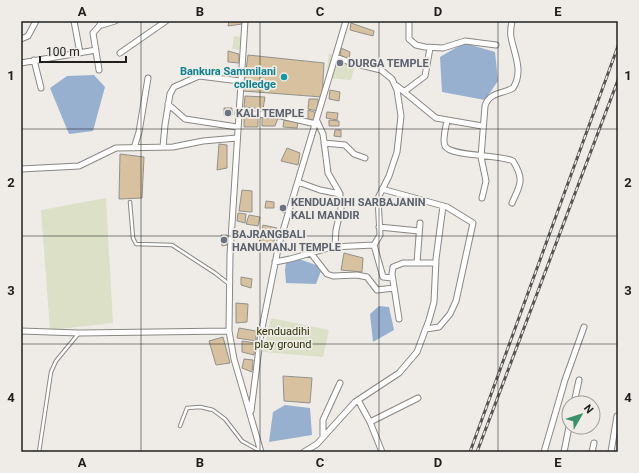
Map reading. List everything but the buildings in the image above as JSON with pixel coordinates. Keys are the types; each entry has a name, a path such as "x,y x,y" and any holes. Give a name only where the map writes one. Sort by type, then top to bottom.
{"street":[{"path":"21,39 28,36 35,21"},
{"path":"74,21 80,53"},
{"path":"99,70 93,33 100,22 106,26 115,21"},
{"path":"120,53 166,21"},
{"path":"245,21 237,127 228,332 234,359 261,451"},
{"path":"251,414 261,333 274,262 346,21"},
{"path":"409,21 409,39 420,47 443,48 465,41 496,45"},
{"path":"482,198 486,181 481,154 482,126 485,106 488,100 495,94 511,89 515,85 518,62 511,37 512,21"},
{"path":"405,92 425,76 430,48"},
{"path":"21,63 96,50"},
{"path":"336,57 356,64 378,68 432,116 440,120 482,126"},
{"path":"34,60 42,88"},
{"path":"163,147 168,104 174,87 195,77 206,76 240,81"},
{"path":"134,148 139,132 148,78"},
{"path":"392,278 383,277 374,245 380,235 378,202 382,189 396,160 399,143 400,116 397,86"},
{"path":"168,104 185,119 237,127"},
{"path":"238,113 281,116 316,122 322,130 328,173 340,194 342,208 332,247"},
{"path":"447,121 445,146 458,152 481,154 507,159 515,164 522,180 512,203"},
{"path":"21,169 79,166 94,160 111,150 163,147 237,138"},
{"path":"324,143 345,145 354,154 365,158"},
{"path":"298,182 320,190 340,194"},
{"path":"382,189 443,206 472,221 473,228 453,308 439,327 426,329"},
{"path":"304,452 312,448 358,400 390,380 406,366 417,352 434,302 436,263 443,206"},
{"path":"417,263 420,223"},
{"path":"379,227 419,231"},
{"path":"274,262 332,247 374,245"},
{"path":"310,252 325,272 330,275 362,276 370,278 377,290 394,288"},
{"path":"399,319 392,270 397,264 436,263"},
{"path":"544,452 565,380 584,327"},
{"path":"21,331 228,332"},
{"path":"576,395 579,380"},
{"path":"323,437 323,420 340,382"},
{"path":"370,422 418,398"},
{"path":"358,400 370,422 382,452"},
{"path":"611,452 617,416"},
{"path":"564,452 568,435"},
{"path":"592,452 594,443"}],"lane":[{"path":"130,202 133,238 136,244 172,245 229,284"},
{"path":"39,452 51,372 56,361 79,332"},
{"path":"180,426 187,408 207,408 222,416 242,441 261,451"}],"green space":[{"path":"234,36 242,37 241,50 232,49"},
{"path":"329,53 337,59 355,66 351,80 326,78"},
{"path":"106,198 113,323 50,330 41,210"},
{"name":"kenduadihi play ground","path":"271,318 329,330 323,357 263,352"}],"water":[{"path":"464,43 495,52 498,81 485,100 442,92 440,57"},
{"path":"94,75 105,87 93,131 69,134 50,88 67,76"},
{"path":"299,259 316,265 321,271 316,284 286,283 286,263"},
{"path":"379,306 389,307 394,330 373,342 370,314"},
{"path":"285,405 310,408 312,435 269,442 273,412"}],"railway":[{"path":"470,452 618,46"},
{"path":"477,452 618,80"}],"place":[{"name":"DURGA TEMPLE","path":"340,63"},
{"name":"Bankura Sammilani colledge","path":"284,77"},
{"name":"KALI TEMPLE","path":"228,113"},
{"name":"KENDUADIHI SARBAJANIN KALI MANDIR","path":"283,208"},
{"name":"BAJRANGBALI HANUMANJI TEMPLE","path":"224,240"}]}
